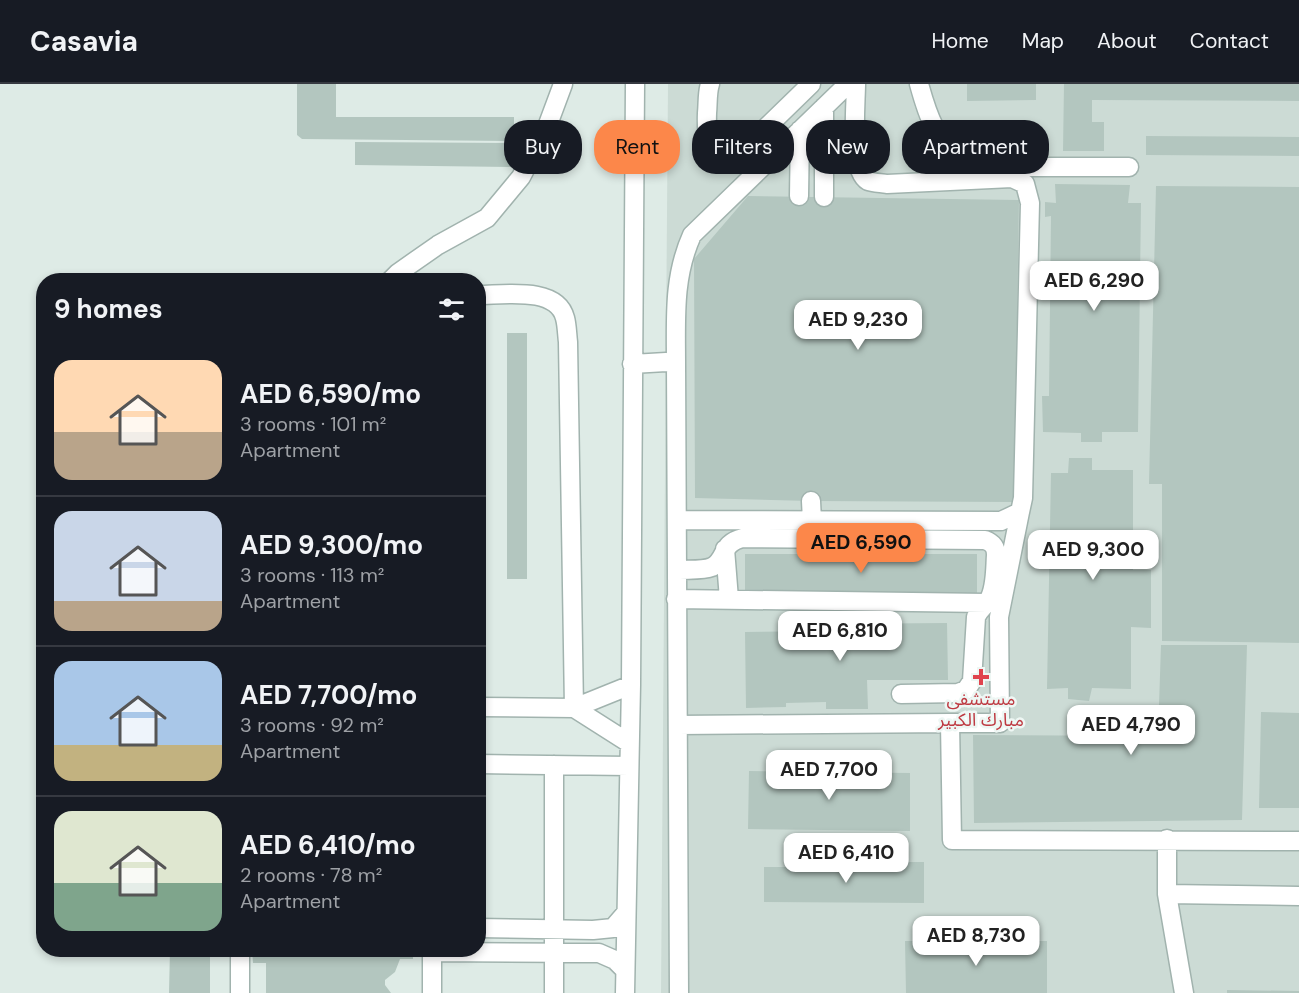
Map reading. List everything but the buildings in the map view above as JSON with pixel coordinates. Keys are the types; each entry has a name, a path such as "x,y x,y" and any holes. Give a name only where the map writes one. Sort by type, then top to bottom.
{"street":[{"path":"398,273 438,245 487,218 521,177 547,127 563,84"},
{"path":"625,993 631,685 635,84"},
{"path":"710,84 706,135 714,147 727,153 741,152 811,84"},
{"path":"679,993 676,364 685,287 683,254 692,235 848,84"},
{"path":"678,725 1000,723 999,617 1023,498 1030,203 1025,184 1012,178 887,184 868,181 858,170 856,156 856,84"},
{"path":"919,84 929,118 946,145 966,160 988,166 1129,166"},
{"path":"824,107 824,197"},
{"path":"799,196 800,130"},
{"path":"486,295 540,295 552,299 565,315 568,353 574,708"},
{"path":"632,364 666,362 676,364"},
{"path":"811,501 812,521"},
{"path":"677,520 1002,521 1020,512"},
{"path":"677,570 712,566 718,563 725,549 735,540 743,538 985,540 993,544 996,555 991,593 987,603 978,611 976,617 970,687 958,693 901,694"},
{"path":"725,549 729,599"},
{"path":"676,599 987,603"},
{"path":"486,707 574,708 631,685"},
{"path":"574,708 629,743"},
{"path":"951,723 952,840 1299,841"},
{"path":"486,764 629,766"},
{"path":"554,765 554,993"},
{"path":"1167,839 1167,894 1184,993"},
{"path":"1167,894 1299,896"},
{"path":"486,928 593,930 613,928 626,913"},
{"path":"486,952 599,953 615,960 625,970"},
{"path":"240,957 240,993"},
{"path":"432,957 432,993"}],"shaded area":[{"name":"مستشفى مبارك الكبير","path":"668,84 1299,84 1299,993 661,993 667,174 680,174 680,120 668,120"}],"place":[{"name":"مستشفى مبارك الكبير","path":"981,677"}]}
